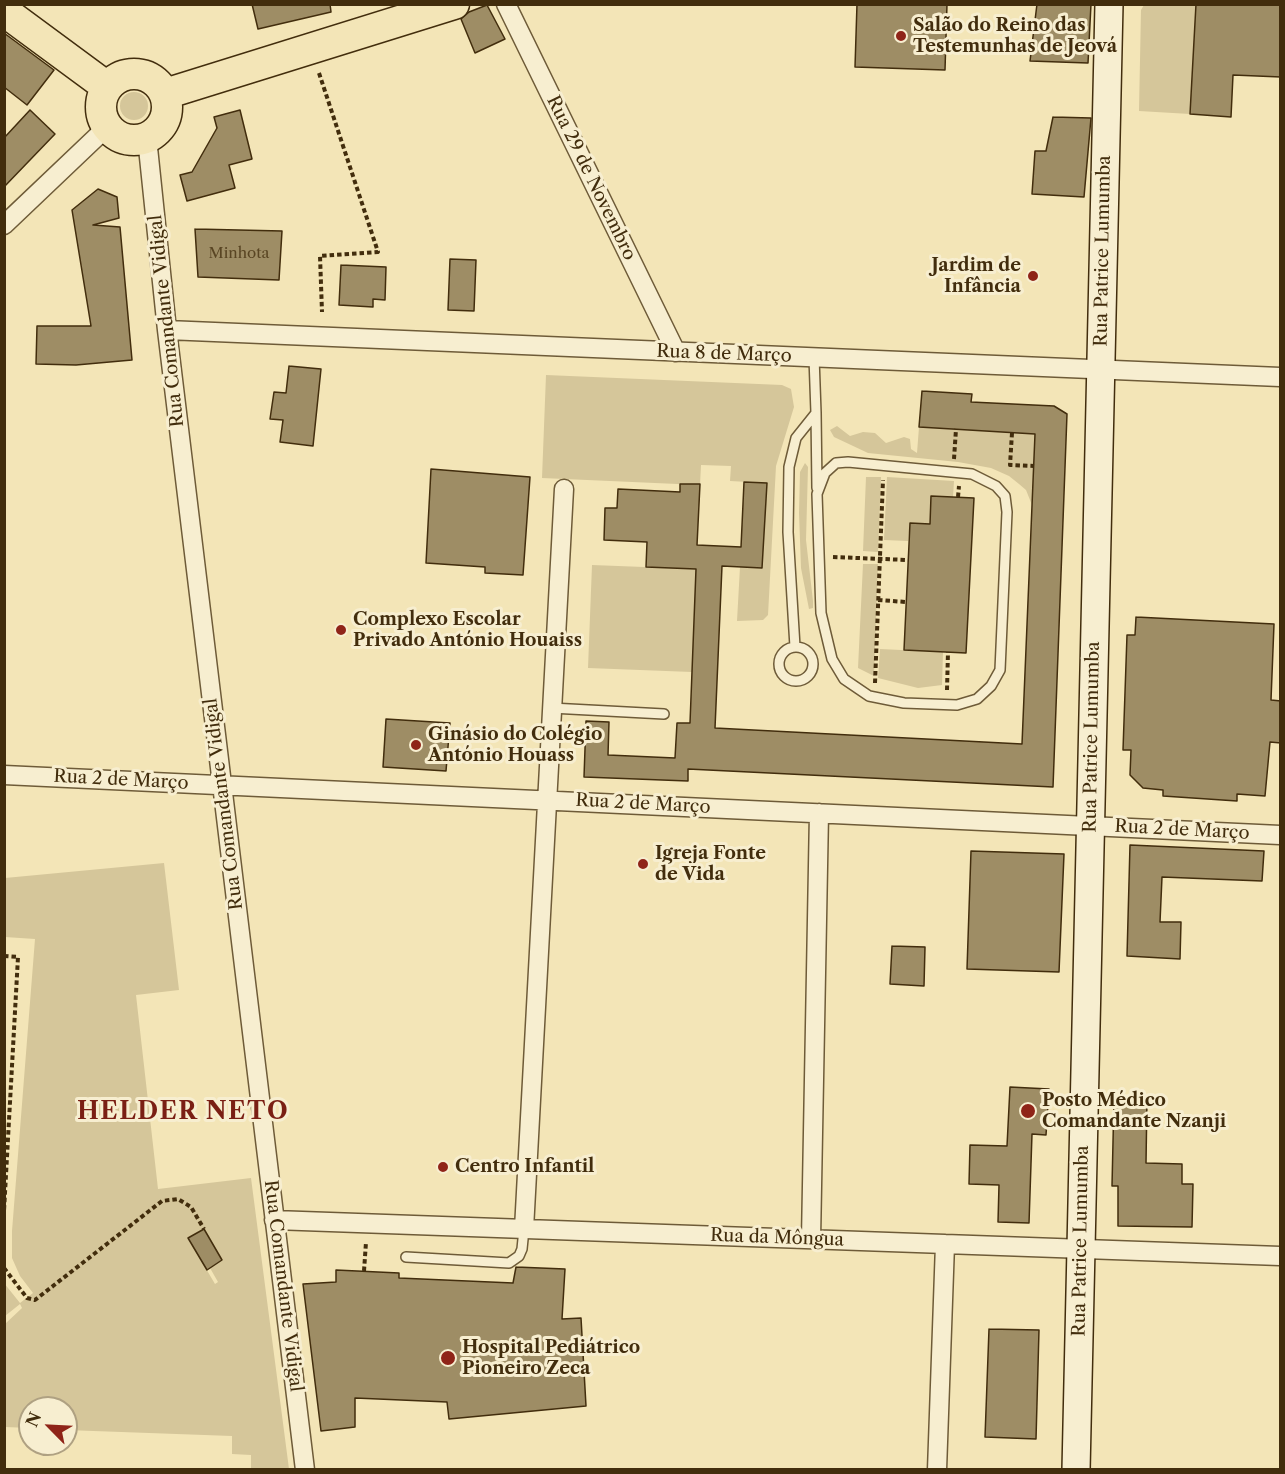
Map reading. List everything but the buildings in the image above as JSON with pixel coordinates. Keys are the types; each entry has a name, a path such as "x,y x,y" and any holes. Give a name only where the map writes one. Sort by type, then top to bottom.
{"main road":[{"path":"165,94 454,4"},
{"path":"4,10 107,87"},
{"path":"138,73 159,84 165,94 167,115 163,124 147,138 124,139 107,127 103,119 101,103 107,87 126,74 138,73"}],"street":[{"name":"Rua 29 de Novembro","path":"506,4 676,352"},
{"name":"Rua Patrice Lumumba","path":"1076,1470 1109,4"},
{"path":"4,225 107,127"},
{"name":"Rua Comandante Vidigal","path":"147,138 167,330 305,1470"},
{"name":"Rua 8 de Março","path":"167,330 1281,377"},
{"path":"524,1229 564,489"},
{"name":"Rua 2 de Março","path":"4,775 1281,835"},
{"path":"811,1239 819,813"},
{"name":"Rua da Môngua","path":"274,1220 1281,1256"},
{"path":"937,1470 945,1244"}],"lane":[{"path":"814,357 817,494 821,613 832,659 844,679 875,698 904,704 946,705 957,705 977,699 992,686 1000,670 1007,512 1005,496 996,486 972,474 884,465 836,463 825,473 817,494"},
{"path":"795,647 788,532 789,467 796,438 816,413"},
{"path":"551,708 664,714"},
{"path":"406,1257 509,1263 519,1256 524,1229"}],"path":[{"path":"316,64 378,252 320,256 322,312"},
{"path":"953,471 957,429"},
{"path":"1012,433 1010,465 1034,466"},
{"path":"875,698 884,465"},
{"path":"819,556 908,560"},
{"path":"878,600 906,602"},
{"path":"946,705 948,652"},
{"path":"4,956 18,957 4,1211"},
{"path":"4,1268 27,1298 35,1300 162,1201 178,1199 191,1207 204,1228"},
{"path":"364,1271 366,1242"}],"shaded area":[{"path":"1144,5 1196,5 1190,114 1139,111 1141,10"},
{"path":"134,92 144,96 148,106 144,116 134,120 124,116 120,106 124,96"},
{"path":"546,375 782,385 791,389 794,407 776,466 768,615 763,620 737,621 740,567 762,568 767,483 730,481 731,466 701,465 700,485 542,478"},
{"path":"837,426 850,436 863,432 875,433 886,443 904,437 910,439 911,449 917,453 919,427 1035,434 1032,505 1026,490 1009,476 991,468 958,462 868,453 834,437 830,430"},
{"path":"805,463 808,467 806,540 813,601 813,608 809,609 801,568 799,513 800,472"},
{"path":"866,477 881,477 878,552 863,551"},
{"path":"887,477 954,481 953,497 931,496 930,524 910,523 908,541 884,540"},
{"path":"863,564 878,564 874,676 858,668"},
{"path":"592,565 696,569 692,672 588,668"},
{"path":"880,649 943,652 942,685 918,688 878,678"},
{"path":"164,863 179,990 136,995 158,1189 251,1178 289,1469 251,1469 251,1455 232,1454 232,1436 78,1430 78,1396 18,1396 18,1428 5,1427 5,1324 22,1308 20,1304 5,1316 4,1283 20,1303 33,1293 20,1276 12,1258 12,1231 35,939 5,937 5,878","holes":["203,1229 222,1260 210,1268 218,1282 215,1284 188,1238"]}],"place":[{"name":"Salão do Reino das Testemunhas de Jeová","path":"901,36"},
{"name":"Jardim de Infância","path":"1033,276"},
{"name":"Complexo Escolar Privado António Houaiss","path":"341,630"},
{"name":"Ginásio do Colégio António Houass","path":"416,745"},
{"name":"Igreja Fonte de Vida","path":"643,864"},
{"name":"Posto Médico Comandante Nzanji","path":"1028,1111"},
{"name":"Centro Infantil","path":"443,1167"},
{"name":"Hospital Pediátrico Pioneiro Zeca","path":"448,1358"}],"district":[{"name":"HELDER NETO","path":"183,1112"}]}
